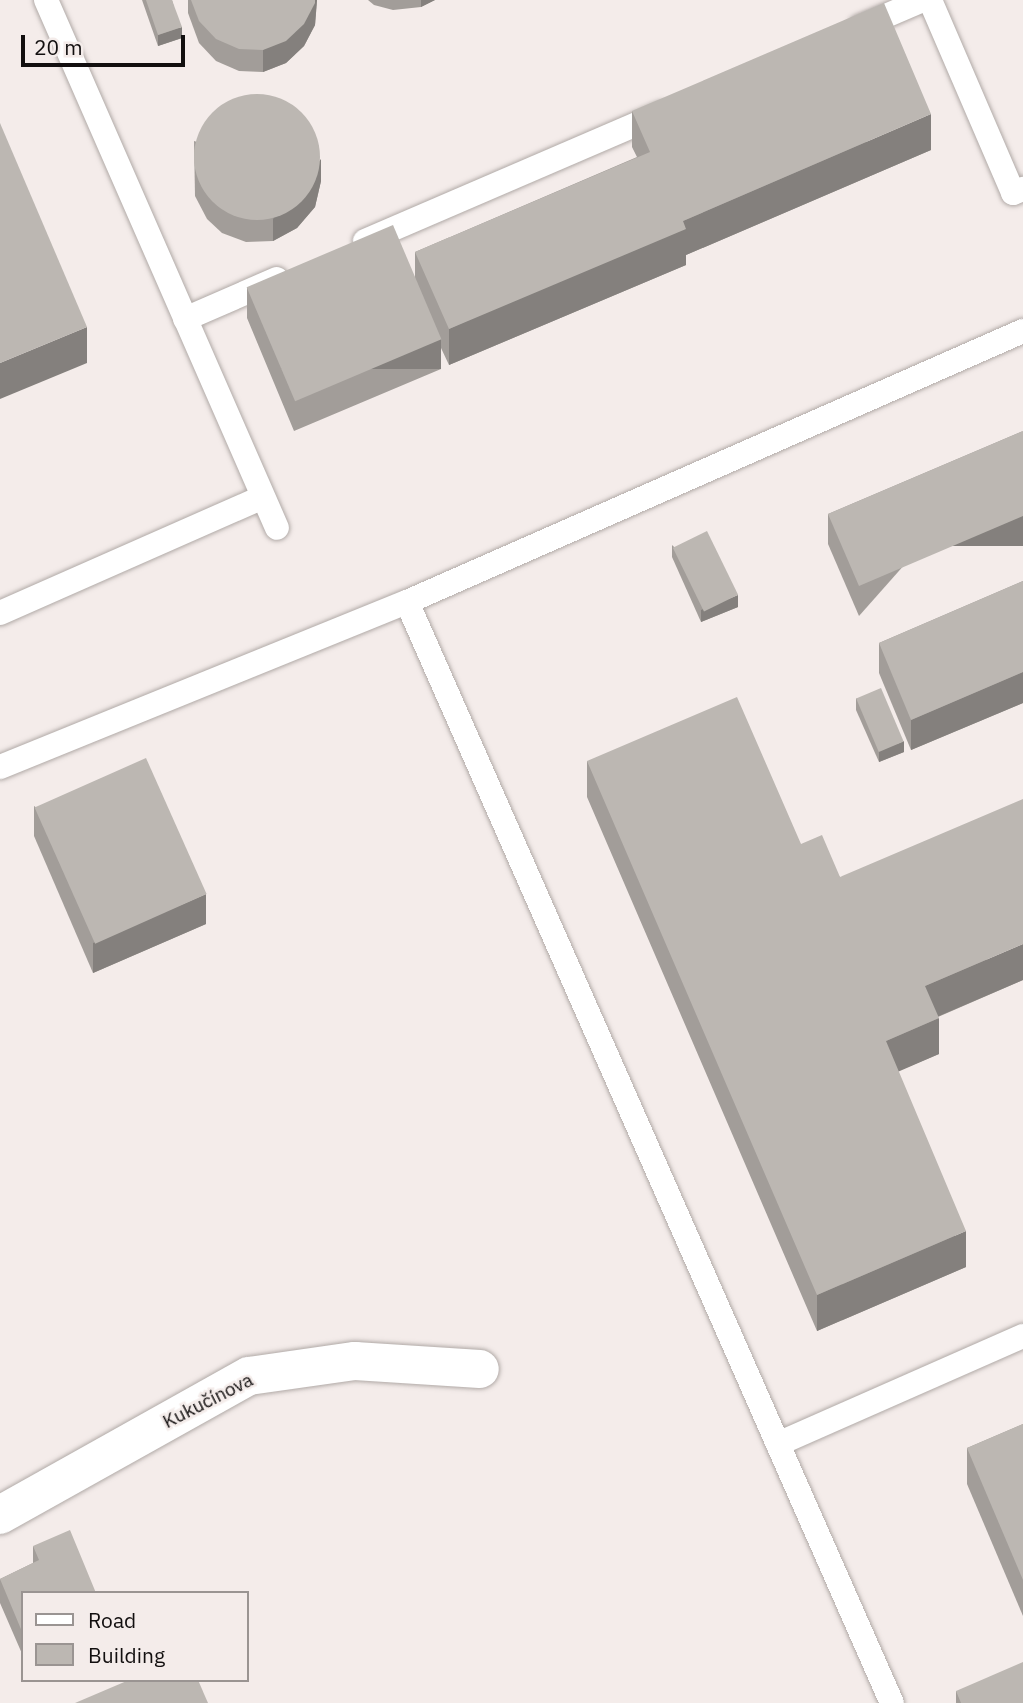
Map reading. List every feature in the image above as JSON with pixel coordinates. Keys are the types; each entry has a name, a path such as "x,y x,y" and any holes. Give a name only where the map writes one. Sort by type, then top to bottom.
{"street":[{"name":"Kukučínova","path":"0,1515 250,1376 355,1361 480,1369"}],"lane":[{"path":"47,0 277,528"},
{"path":"834,38 923,0"},
{"path":"930,0 1013,193 1023,189"},
{"path":"338,253 681,104"},
{"path":"185,319 300,269"},
{"path":"0,767 407,602 1023,331"},
{"path":"0,613 263,497"},
{"path":"407,602 892,1703"},
{"path":"778,1444 1023,1336"}],"building":[{"path":"146,0 172,0 182,27 158,35"},
{"path":"191,0 315,0 315,3 304,24 286,41 263,50 239,49 216,39 199,21"},
{"path":"884,3 931,114 683,221 686,229 449,329 415,252 650,152 632,111"},
{"path":"257,94 281,99 302,112 315,133 320,157 315,181 302,202 281,215 257,220 233,215 212,202 199,181 194,157 199,133 212,112 233,99"},
{"path":"0,123 87,327 0,363"},
{"path":"393,225 441,339 295,401 247,287"},
{"path":"1023,431 1023,516 859,586 828,514"},
{"path":"707,531 738,595 704,611 673,548"},
{"path":"1023,581 1023,672 911,720 879,643"},
{"path":"881,688 904,741 879,752 856,699"},
{"path":"737,697 801,844 822,835 840,877 1023,799 1023,944 925,986 939,1018 886,1041 966,1231 817,1295 587,761"},
{"path":"146,758 207,894 95,944 35,808"},
{"path":"1023,1424 1023,1580 967,1448"},
{"path":"70,1530 95,1591 21,1591 21,1629 0,1579 39,1560 33,1546"},
{"path":"1023,1662 1023,1703 961,1703 956,1691"},
{"path":"124,1682 199,1682 208,1703 75,1703"}]}
